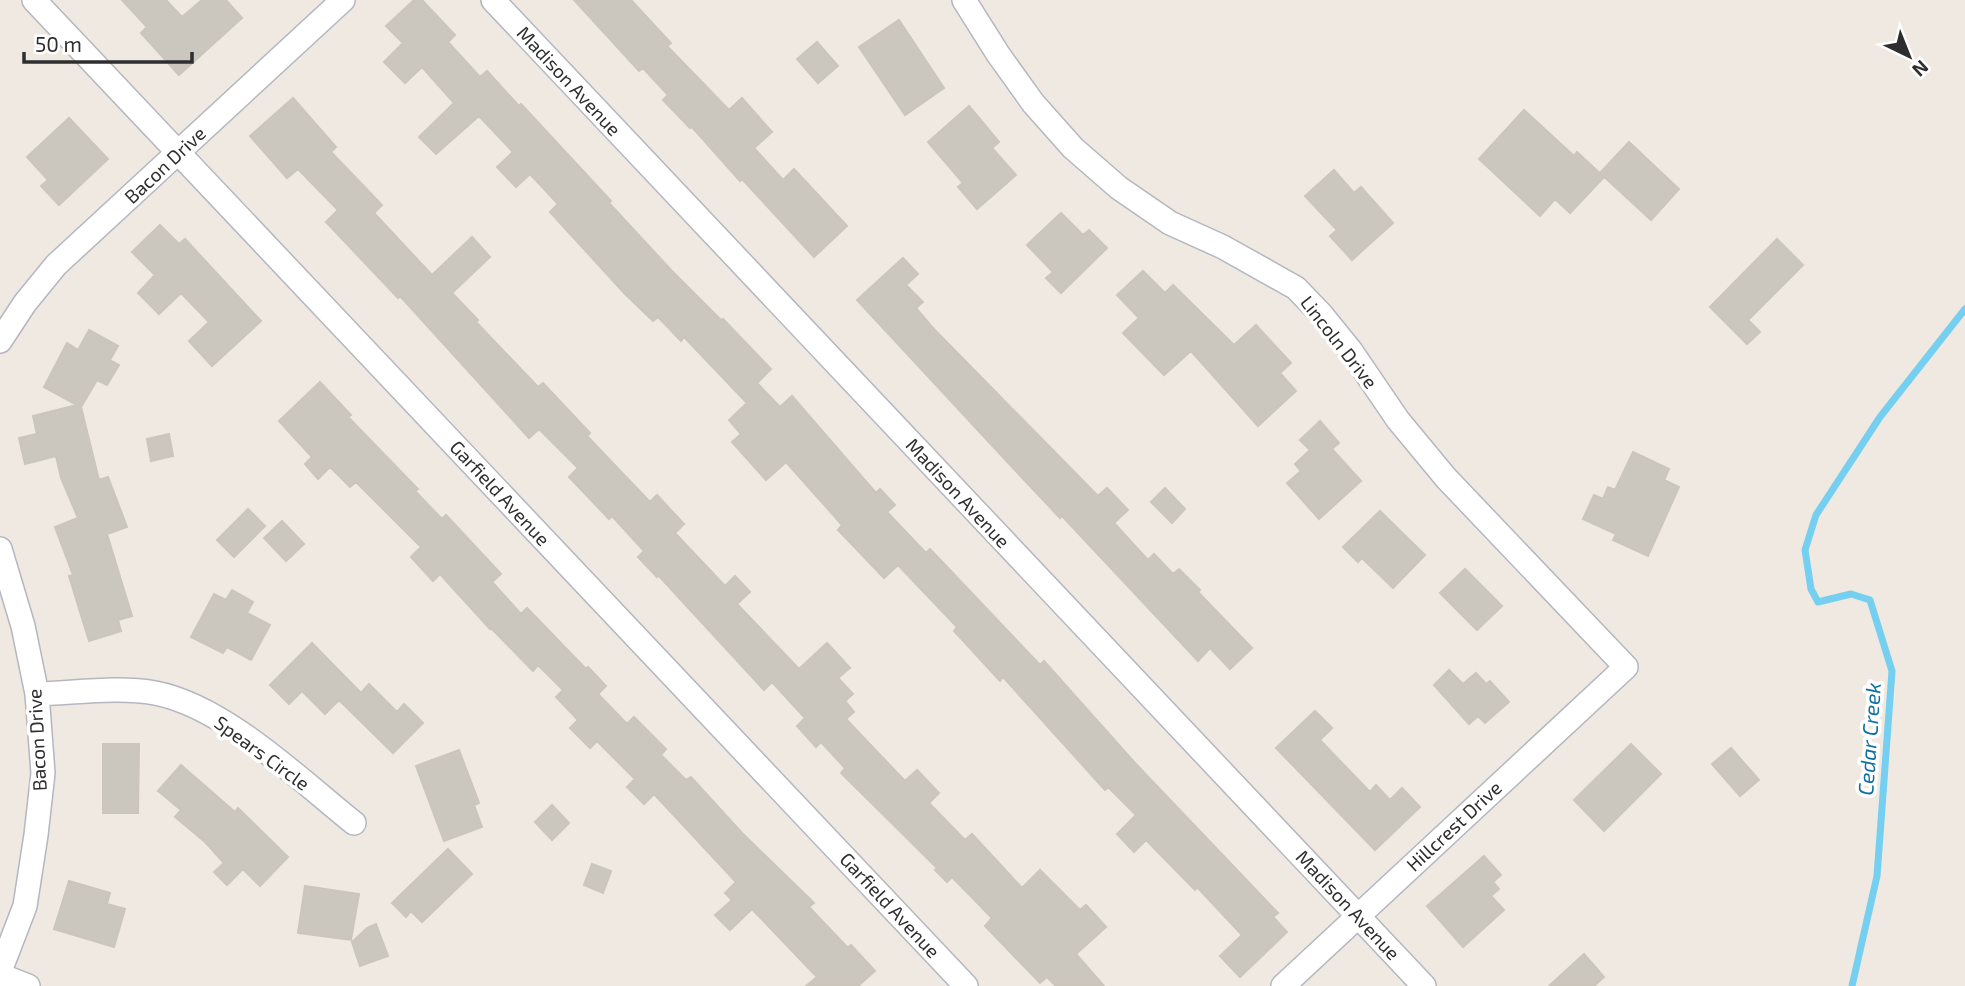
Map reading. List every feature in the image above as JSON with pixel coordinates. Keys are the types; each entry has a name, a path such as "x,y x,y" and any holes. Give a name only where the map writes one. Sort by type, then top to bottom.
{"street":[{"name":"Garfield Avenue","path":"34,0 966,986"},
{"name":"Bacon Drive","path":"0,341 25,303 57,265 343,0"},
{"name":"Madison Avenue","path":"493,0 1424,986"},
{"name":"Lincoln Drive","path":"964,0 1033,103 1073,148 1118,188 1170,223 1223,247 1296,288 1343,342 1398,420 1446,478 1626,667"},
{"name":"Bacon Drive","path":"0,549 4,574 23,626 37,694 43,773 25,906 0,973"},
{"name":"Hillcrest Drive","path":"1283,986 1626,667"},
{"name":"Spears Circle","path":"37,694 128,691 156,693 199,709 229,724 354,823"},
{"path":"0,973 28,986"}],"building":[{"path":"122,0 166,0 182,17 202,0 226,0 242,18 179,75 141,33 147,27"},
{"path":"414,0 422,0 455,35 448,42 480,77 487,71 519,106 521,104 672,271 771,369 757,383 780,407 792,396 876,493 880,489 895,505 887,512 926,553 930,549 1040,665 1044,661 1135,763 1278,913 1273,917 1287,932 1240,977 1220,956 1242,935 1197,887 1195,890 1146,840 1134,852 1117,834 1136,815 1108,787 1105,790 1003,677 1000,681 954,631 957,627 898,565 884,578 838,530 842,525 786,462 766,480 732,442 741,434 729,420 747,403 684,337 681,341 658,317 653,321 625,294 550,212 558,204 530,174 516,187 497,167 513,152 479,116 436,154 419,137 454,103 422,67 405,83 384,62 403,43 386,26"},
{"path":"574,0 631,0 671,43 667,46 729,110 742,98 772,132 754,148 783,180 794,169 847,226 814,257 692,127 663,100 668,95 643,68 639,71"},
{"path":"899,20 944,88 905,115 859,47"},
{"path":"817,42 838,66 818,83 797,59"},
{"path":"293,98 336,147 331,152 382,205 374,213 432,275 472,237 490,257 452,293 538,387 543,383 590,433 587,436 650,502 657,495 684,524 675,533 725,586 735,576 750,592 737,604 799,669 827,643 850,668 838,678 853,694 845,701 854,712 846,719 905,781 917,770 939,793 929,803 965,840 972,834 1022,888 1040,870 1080,910 1086,905 1106,927 1076,954 1104,986 1056,986 1047,977 1040,983 985,926 992,918 952,877 947,882 935,870 937,868 841,773 845,768 821,742 816,747 797,726 805,718 772,682 764,690 658,575 657,577 638,557 644,551 612,516 609,519 569,477 578,468 539,429 529,438 400,296 398,298 326,222 338,210 298,169 287,178 250,136"},
{"path":"969,106 999,142 992,148 1016,175 977,209 958,187 963,183 928,142"},
{"path":"1524,110 1574,156 1577,152 1604,177 1570,213 1555,199 1540,216 1479,159"},
{"path":"69,118 108,159 59,205 41,186 48,180 27,157"},
{"path":"1629,142 1679,189 1651,220 1600,173"},
{"path":"1334,170 1354,193 1361,187 1393,223 1352,260 1330,236 1337,230 1305,196"},
{"path":"1061,213 1083,235 1089,230 1107,248 1061,293 1046,278 1053,272 1027,245"},
{"path":"160,225 179,244 185,239 261,321 212,366 189,341 209,322 181,293 159,314 138,293 155,275 132,252"},
{"path":"1777,239 1803,265 1748,320 1760,332 1747,344 1710,307"},
{"path":"903,258 918,274 906,285 923,302 916,308 931,326 1098,496 1107,488 1128,510 1114,523 1148,560 1154,554 1173,574 1179,569 1252,648 1230,669 1210,648 1198,661 1062,516 1060,518 857,300"},
{"path":"1143,271 1165,293 1173,285 1234,345 1256,325 1291,363 1280,373 1296,391 1258,426 1191,351 1164,375 1123,333 1139,318 1117,295"},
{"path":"89,330 118,346 110,360 119,365 107,385 97,380 81,407 99,480 108,477 127,527 107,534 132,616 118,620 121,631 89,641 69,576 73,575 55,527 78,518 61,478 56,456 25,464 19,438 37,434 33,416 77,405 44,387 67,343 78,350"},
{"path":"320,382 351,415 348,417 418,489 415,491 442,519 446,515 501,574 492,582 521,614 527,608 586,669 588,667 606,686 598,694 627,724 634,717 666,749 661,755 686,780 691,777 742,833 814,903 809,907 848,948 851,945 875,971 858,986 806,986 817,977 752,909 730,930 715,915 732,900 725,893 736,882 654,794 644,804 627,787 635,779 597,741 590,748 570,728 578,720 556,697 563,690 538,665 533,671 440,574 433,581 411,557 421,547 356,482 350,487 330,467 318,479 305,464 312,457 279,421"},
{"path":"1320,421 1339,443 1332,449 1361,481 1319,519 1287,483 1301,471 1295,464 1310,450 1300,440"},
{"path":"169,434 173,456 151,461 147,439"},
{"path":"1633,452 1669,469 1664,480 1679,487 1648,556 1613,540 1616,534 1583,519 1594,495 1603,499 1608,487 1615,490"},
{"path":"1165,488 1185,509 1172,523 1151,502"},
{"path":"248,509 265,526 234,557 217,540"},
{"path":"1380,511 1425,555 1393,588 1362,558 1358,562 1343,547"},
{"path":"282,521 304,544 286,561 264,538"},
{"path":"1465,569 1502,606 1477,630 1440,593"},
{"path":"232,590 253,602 247,613 270,625 251,660 227,647 223,653 191,637 214,594 226,600"},
{"path":"312,643 361,693 369,684 397,712 404,704 423,723 393,753 339,700 325,714 302,691 289,704 270,685"},
{"path":"1449,670 1463,684 1476,673 1486,684 1490,681 1509,702 1485,723 1478,716 1469,724 1434,685"},
{"path":"1315,711 1332,728 1320,740 1370,792 1376,785 1390,800 1402,788 1420,807 1375,850 1276,748"},
{"path":"103,744 139,744 138,813 103,813"},
{"path":"1631,744 1661,774 1604,831 1574,800"},
{"path":"1731,748 1759,780 1740,796 1712,764"},
{"path":"459,750 479,803 474,805 482,827 444,841 416,766"},
{"path":"181,765 235,812 238,808 288,857 260,886 243,869 227,885 214,872 224,863 205,842 175,817 181,810 158,791"},
{"path":"552,805 569,823 552,840 535,822"},
{"path":"448,849 472,874 422,922 411,911 406,917 392,903"},
{"path":"1484,856 1501,875 1493,882 1499,889 1491,896 1504,910 1463,947 1427,906"},
{"path":"592,864 611,871 603,893 584,885"},
{"path":"69,881 110,893 107,904 125,909 114,947 54,929"},
{"path":"305,886 359,894 351,940 298,933"},
{"path":"376,924 388,956 360,966 352,942 367,928"},
{"path":"1584,954 1604,977 1594,986 1549,986"}],"waterway":[{"name":"Cedar Creek","path":"1852,986 1877,876 1892,671 1870,600 1851,594 1818,602 1811,589 1805,550 1816,515 1880,417 1965,309"}]}
